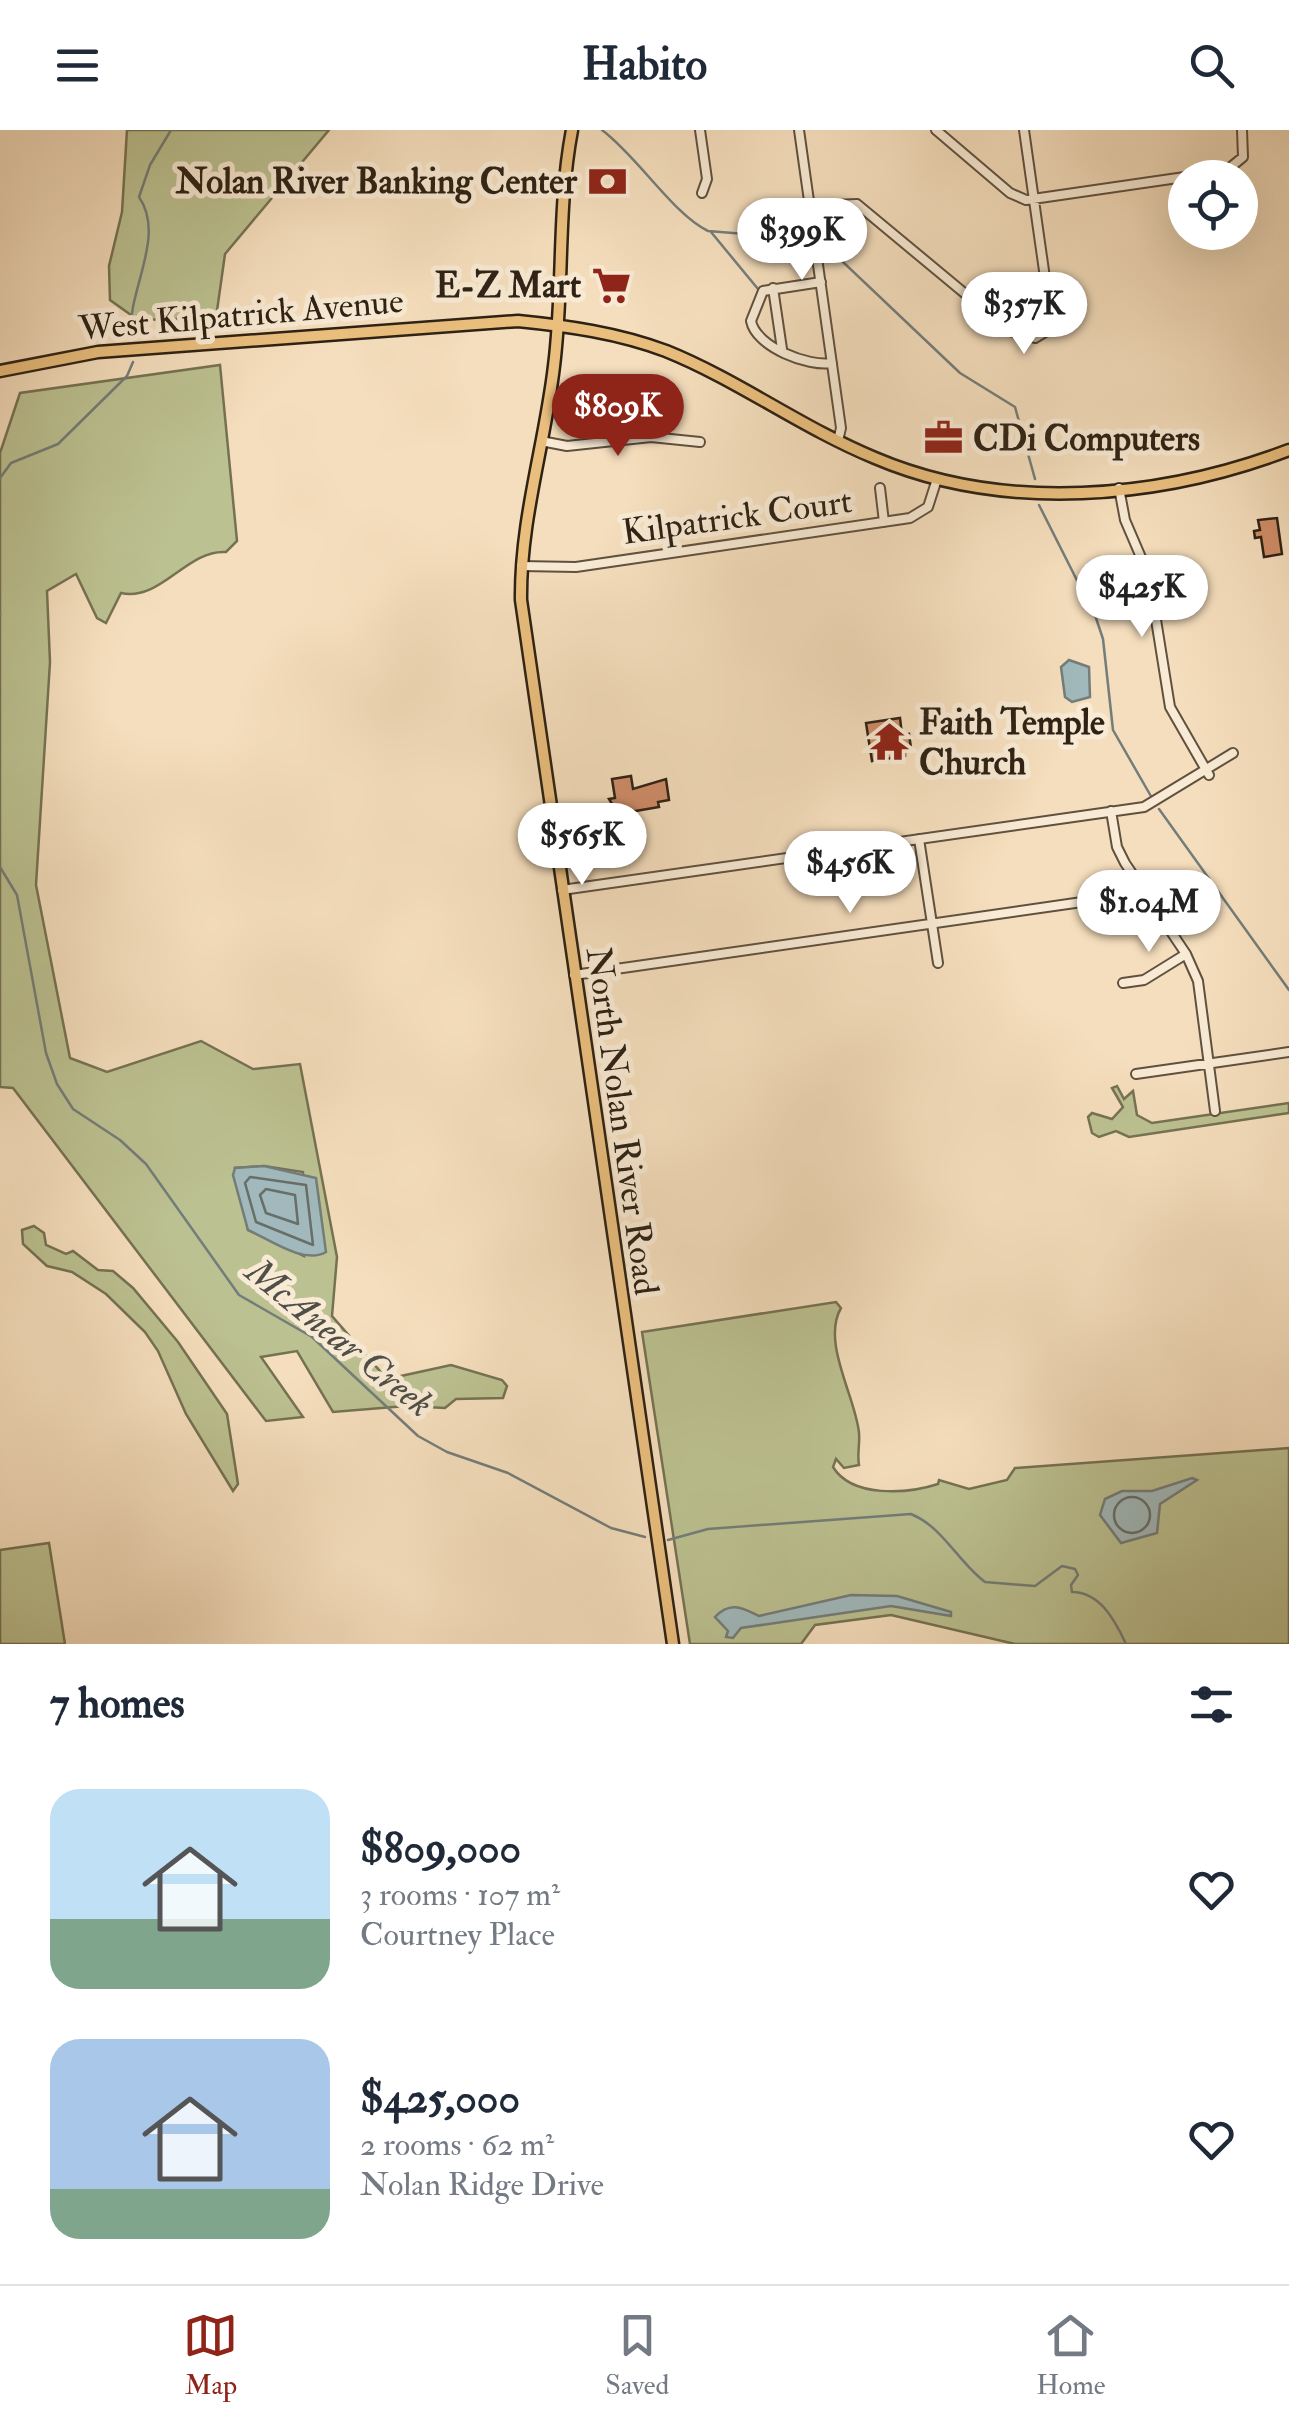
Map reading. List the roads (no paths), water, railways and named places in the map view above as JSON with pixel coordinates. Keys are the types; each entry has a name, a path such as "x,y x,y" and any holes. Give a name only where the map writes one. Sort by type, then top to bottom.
{"main road":[{"name":"North Nolan River Road","path":"572,130 560,206 557,326 522,566 525,639 674,1644"},
{"name":"West Kilpatrick Avenue","path":"0,370 133,349 476,322 557,326 614,335 668,352 838,441 937,479 1038,494 1119,488 1215,474 1289,450"}],"street":[{"path":"700,130 707,179 702,193"},
{"path":"799,130 841,428 838,441"},
{"path":"936,130 1014,196 1033,199 1226,172 1239,163 1245,152 1242,130"},
{"path":"810,206 840,202 865,210 1010,331 1030,339 1046,332 1050,313 1024,130"},
{"path":"821,282 774,288 757,296 750,320 756,334 782,350 809,364 832,363"},
{"path":"774,288 782,350"},
{"path":"541,441 567,446 651,438 700,442"},
{"name":"Kilpatrick Court","path":"522,566 576,566 884,522 923,513 937,479"},
{"path":"880,488 884,522"},
{"path":"1119,488 1125,520 1149,576 1170,707 1208,773"},
{"path":"562,890 1153,804 1233,754"},
{"path":"1111,811 1117,848 1186,954 1198,981 1215,1110"},
{"path":"919,839 938,963"},
{"path":"574,975 1089,901 1112,894 1135,879"},
{"path":"1122,983 1144,980 1186,954"},
{"path":"1136,1074 1289,1052"}],"water":[{"path":"1069,660 1089,667 1090,697 1072,702 1065,697 1061,667"},
{"path":"264,1166 316,1178 326,1252 297,1253 248,1230 233,1175 235,1168"},
{"path":"1192,1478 1197,1480 1160,1504 1157,1533 1121,1543 1100,1515 1105,1499 1122,1491 1152,1491"},
{"path":"851,1595 897,1596 951,1612 951,1616 891,1606 741,1628 733,1638 726,1637 728,1631 715,1617 732,1607 759,1616"}],"waterway":[{"name":"McAnear Creek","path":"131,332 148,246 146,212 139,197 150,165 171,130"},
{"path":"602,130 682,212 708,231 807,239"},
{"path":"711,232 758,289"},
{"path":"823,243 960,373 1015,407 1035,479"},
{"name":"McAnear Creek","path":"0,478 11,463 58,444 127,376 133,362"},
{"path":"1039,505 1096,618 1103,639 1113,730 1152,798"},
{"path":"1159,809 1289,990"},
{"name":"McAnear Creek","path":"0,867 17,895 46,1053 57,1084 73,1109 120,1140 146,1164 239,1295 312,1337 418,1436 447,1452 508,1473 611,1528 645,1537"},
{"name":"McAnear Creek","path":"668,1540 708,1529 911,1514 932,1527 985,1582 1035,1586 1062,1566 1075,1569 1078,1575 1071,1585 1072,1592 1098,1602 1111,1616 1126,1644"}],"place":[{"name":"Nolan River Banking Center","path":"607,181"},
{"name":"E-Z Mart","path":"611,285"},
{"name":"CDi Computers","path":"943,438"},
{"name":"Faith Temple Church","path":"889,742"}]}
